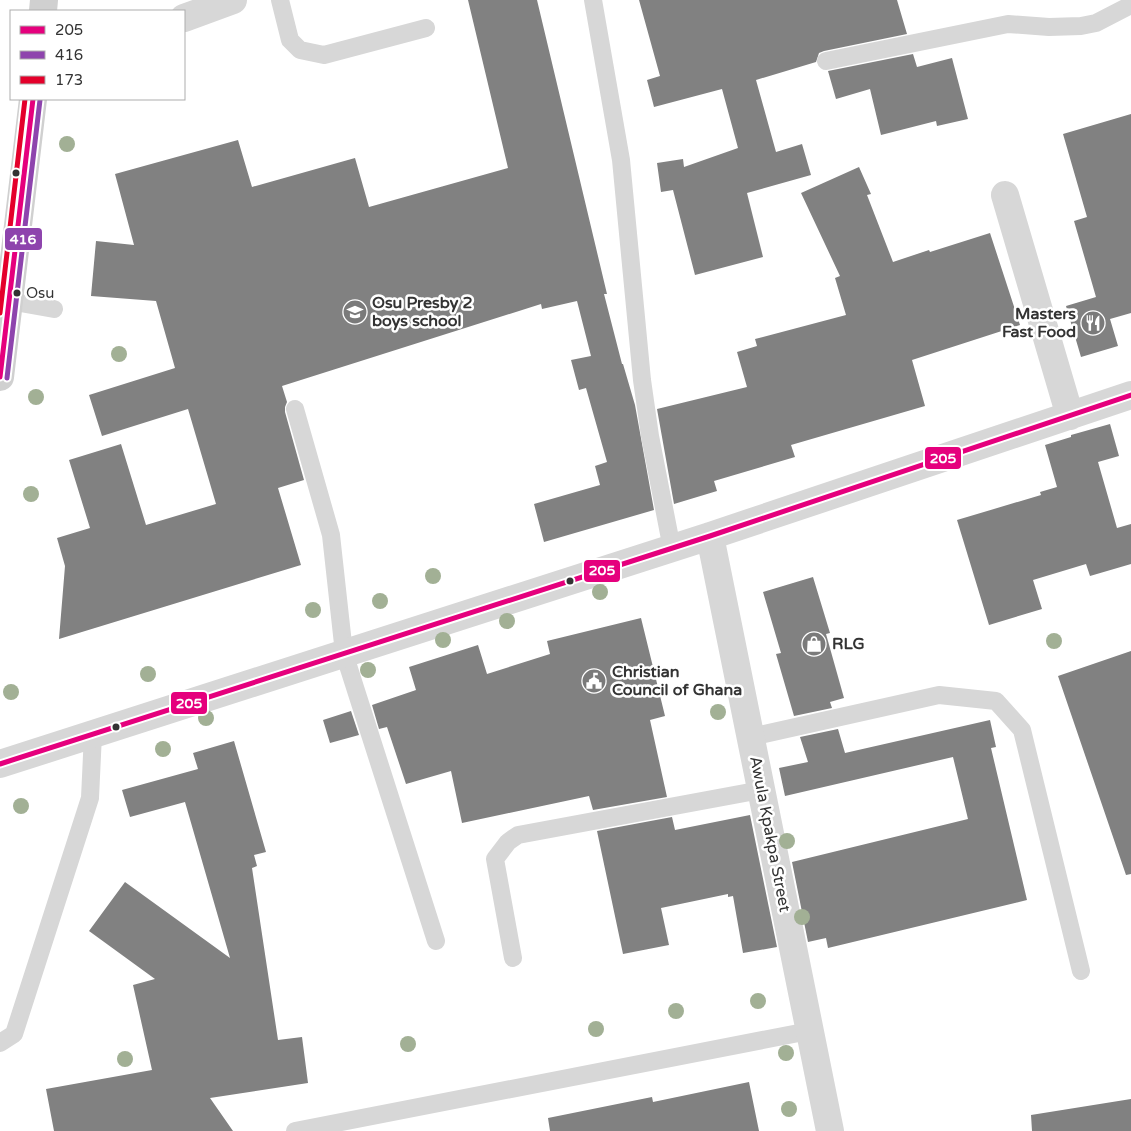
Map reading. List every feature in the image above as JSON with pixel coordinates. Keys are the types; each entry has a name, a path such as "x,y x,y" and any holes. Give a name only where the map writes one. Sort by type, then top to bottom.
{"main road":[{"path":"0,378 33,100"}],"street":[{"path":"185,18 233,0"},
{"path":"1005,195 1070,416"},
{"path":"0,764 672,549 1131,396"},
{"name":"Awula Kpakpa Street","path":"710,536 830,1131"}],"lane":[{"path":"280,0 290,40 300,50 324,55 426,28"},
{"path":"593,0 621,160 642,380 650,436 672,549"},
{"path":"826,61 1008,24 1050,27 1081,26 1096,23 1131,6"},
{"path":"9,301 54,309"},
{"path":"295,409 332,535 344,653 436,941"},
{"path":"751,736 939,695 996,701 1022,730 1081,971"},
{"path":"0,1042 14,1034 90,798 93,734"},
{"path":"513,958 495,859 508,842 518,835 762,790"},
{"path":"295,1131 810,1030"}],"building":[{"path":"468,0 537,0 607,294 604,294 635,405 654,510 544,542 534,504 600,485 595,466 607,462 586,388 579,390 571,360 591,356 577,301 542,309 541,304 282,386 287,402 285,412 304,480 278,488 301,565 59,639 65,566 57,538 90,528 69,460 121,444 146,525 216,504 188,409 102,436 89,395 175,368 156,301 91,296 96,241 134,245 115,174 238,140 252,187 355,158 369,207 508,168"},
{"path":"639,0 897,0 907,34 824,51 819,53 816,62 756,80 776,152 802,144 811,175 747,193 763,257 695,275 673,190 661,192 657,163 683,159 684,167 738,148 722,89 654,107 647,80 660,76"},
{"path":"913,54 917,67 952,58 968,119 937,126 936,121 881,135 870,89 836,99 828,71"},
{"path":"1131,114 1131,313 1110,319 1118,346 1081,357 1066,306 1096,297 1074,221 1087,217 1063,134"},
{"path":"859,167 871,194 867,195 893,262 990,233 1020,325 912,360 925,406 791,445 795,457 714,481 717,491 674,504 657,409 747,387 737,352 757,346 755,339 846,315 835,278 840,276 801,193"},
{"path":"1110,424 1119,456 1098,462 1117,528 1131,524 1131,564 1090,576 1086,564 1033,580 1042,609 989,625 957,520 1041,495 1040,492 1057,487 1045,445 1071,437 1071,435"},
{"path":"813,577 830,633 826,634 844,698 830,702 832,708 794,716 776,654 781,653 763,592"},
{"path":"641,618 665,716 650,720 667,797 593,810 589,796 462,823 451,771 406,784 387,727 379,729 372,705 416,690 409,667 478,645 487,674 550,654 547,641"},
{"path":"1131,651 1131,874 1126,875 1058,676"},
{"path":"351,711 359,735 330,743 323,720"},
{"path":"990,720 996,747 991,748 1027,900 828,948 826,938 808,942 792,862 968,819 953,757 785,796 779,768 808,762 800,737 838,729 845,753"},
{"path":"234,741 266,852 254,855 257,866 252,868 278,1040 302,1037 308,1083 210,1098 233,1131 54,1131 46,1089 152,1070 133,985 155,979 89,931 125,882 230,958 185,802 130,817 122,790 198,769 193,753"},
{"path":"750,815 777,947 743,953 733,896 728,897 728,894 661,908 669,945 623,954 597,831 672,817 675,830"},
{"path":"749,1082 759,1131 550,1131 548,1118 652,1097 653,1102"},
{"path":"1131,1099 1131,1131 1032,1131 1031,1115"}],"transit line":[{"name":"173","path":"0,313 25,100"},
{"name":"205","path":"0,377 33,100"},
{"name":"416","path":"7,378 40,100"},
{"name":"205","path":"0,764 710,536 1131,395"}],"place":[{"name":"Osu","path":"17,293"},
{"name":"Osu Presby 2 boys school","path":"355,312"},
{"name":"Masters Fast Food","path":"1093,323"},
{"name":"RLG","path":"814,644"},
{"name":"Christian Council of Ghana","path":"594,681"}]}
